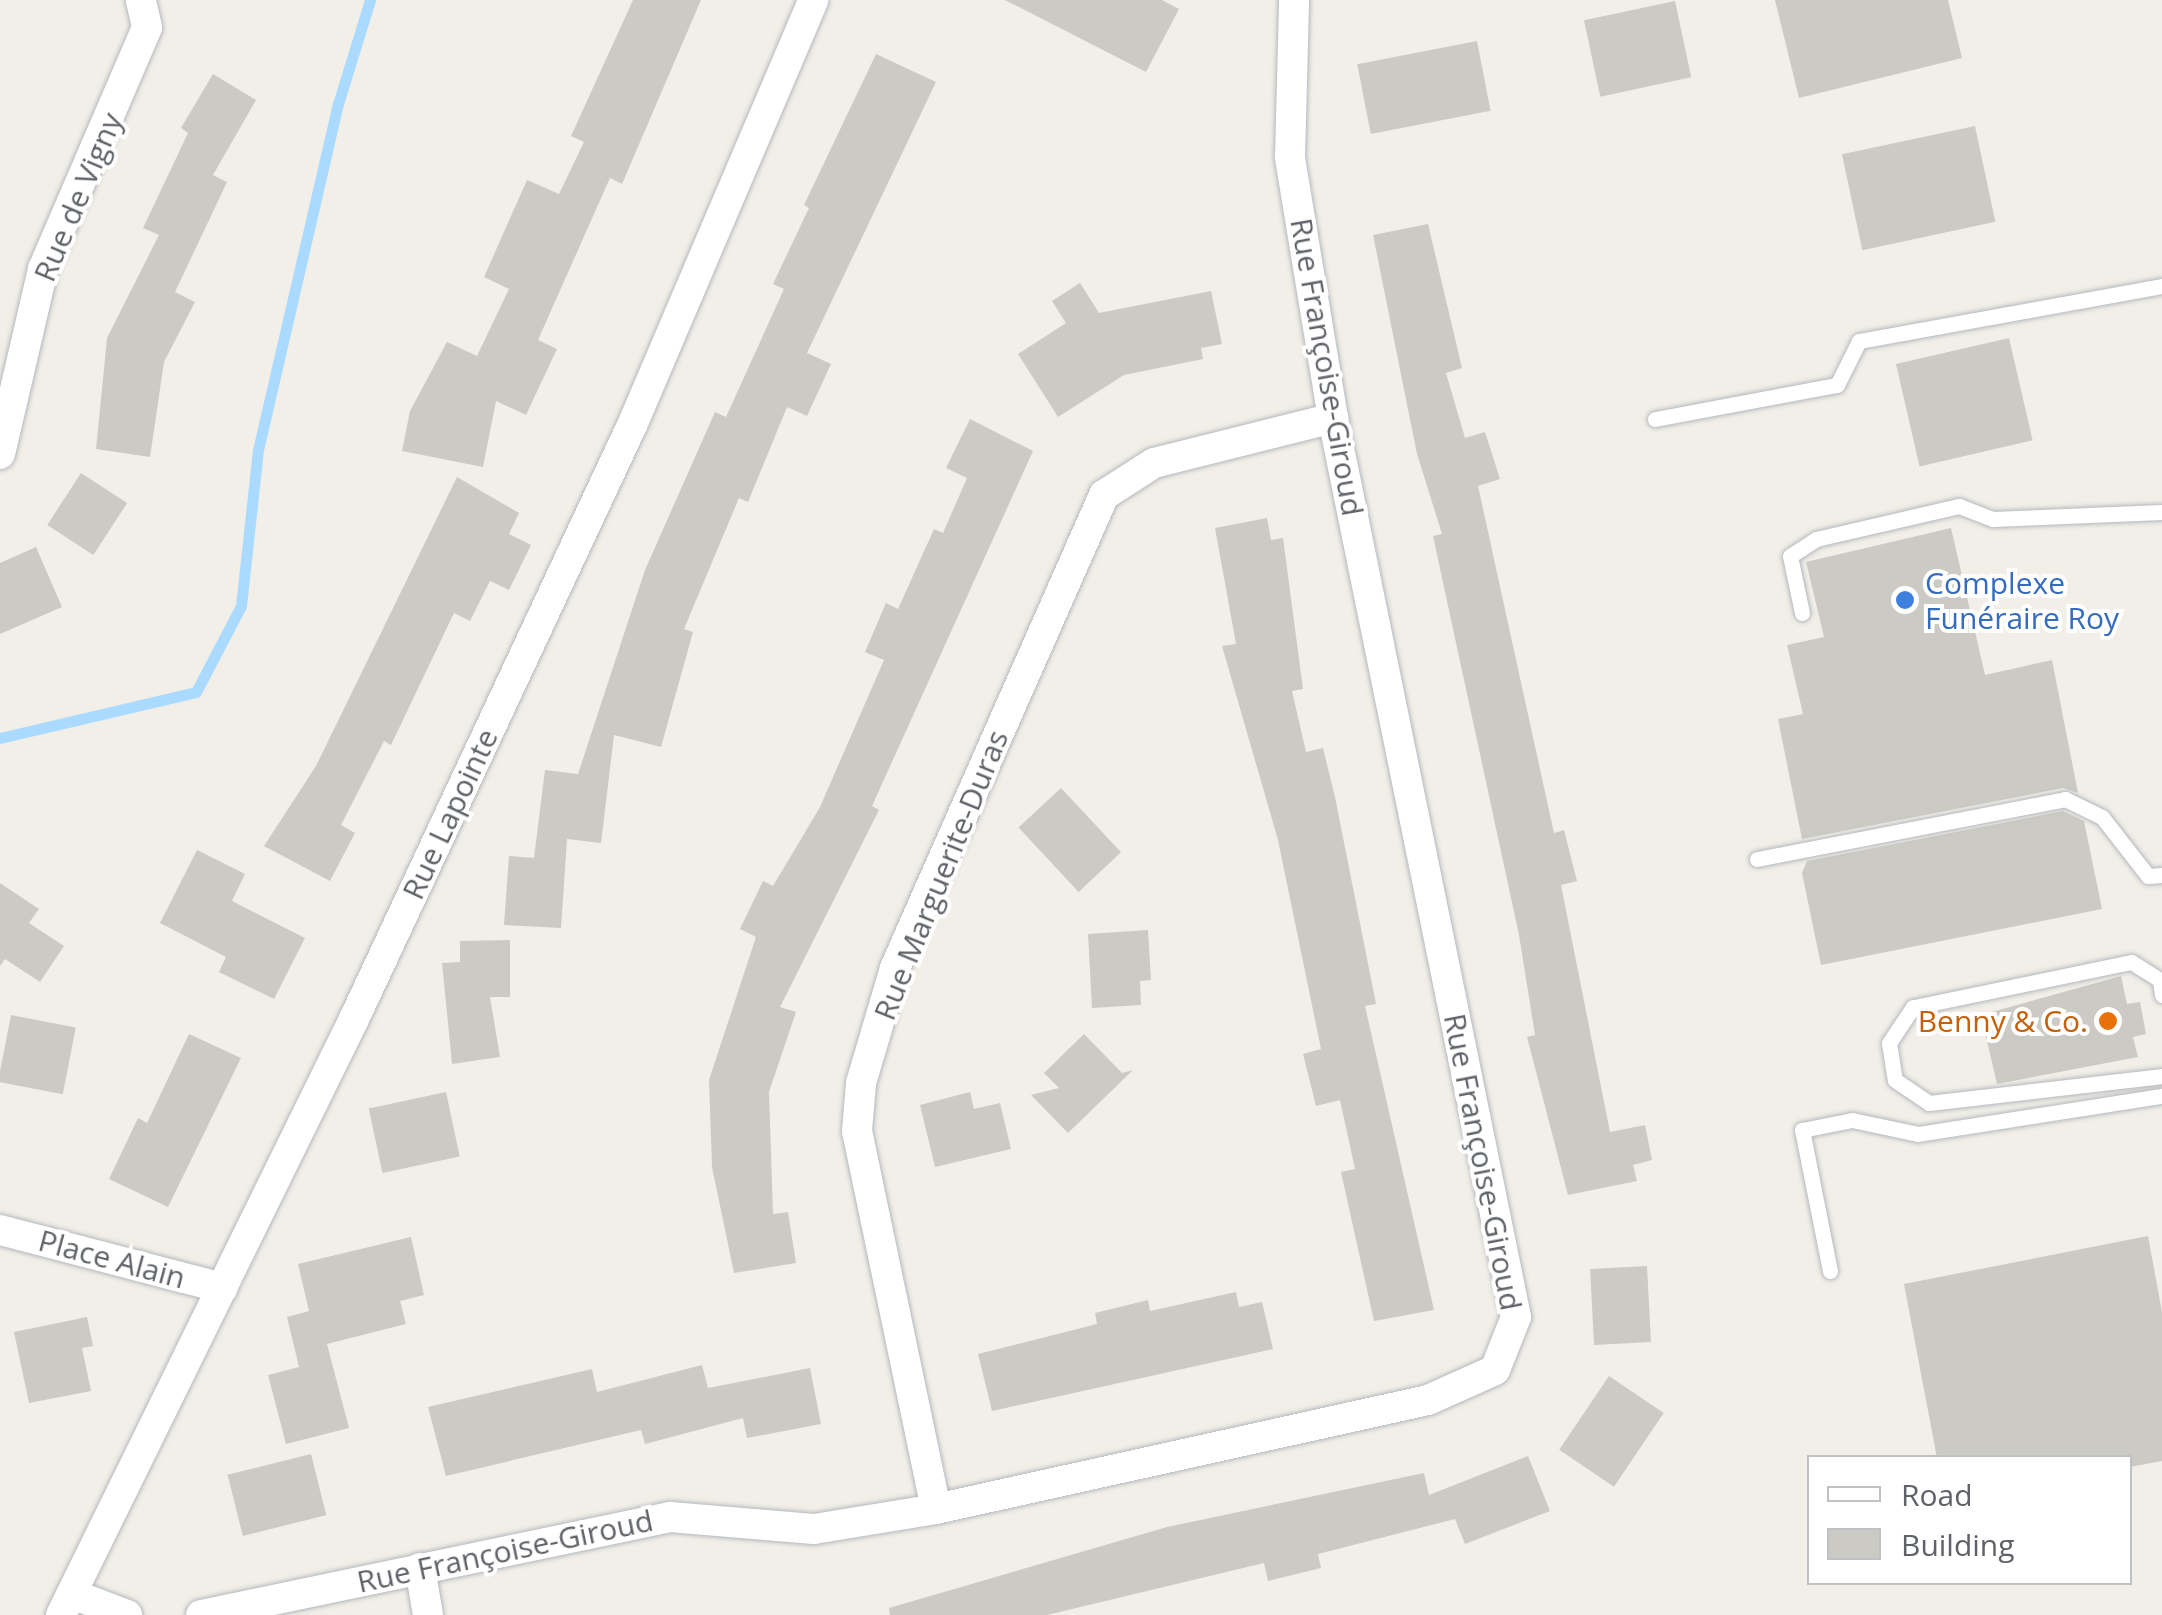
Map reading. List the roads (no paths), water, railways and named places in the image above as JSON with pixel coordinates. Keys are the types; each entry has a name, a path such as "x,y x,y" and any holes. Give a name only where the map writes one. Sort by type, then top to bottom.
{"street":[{"name":"Rue de Vigny","path":"0,454 43,269 147,26 141,0"},
{"name":"Rue Lapointe","path":"66,1604 223,1288 633,423 812,0"},
{"name":"Rue Françoise-Giroud","path":"201,1615 670,1518 814,1529 936,1510 1428,1400 1495,1370 1510,1342 1516,1317 1334,418 1290,157 1294,0"},
{"name":"Rue Marguerite-Duras","path":"936,1510 857,1131 861,1082 896,968 1104,495 1154,463 1334,418"},
{"name":"Place Alain","path":"0,1230 223,1288"},
{"path":"420,1568 428,1615"},
{"path":"66,1604 127,1615"}],"lane":[{"path":"1655,420 1837,385 1859,341 2162,286"},
{"path":"1802,613 1790,556 1816,539 1959,506 1993,519 2162,512"},
{"path":"1757,860 2065,799 2102,817 2148,876 2162,875"},
{"path":"2162,994 2160,980 2131,962 1913,1007 1889,1043 1895,1080 1930,1104 2162,1076"},
{"path":"1830,1271 1802,1130 1852,1120 1918,1134 2162,1096"}],"waterway":[{"path":"0,738 196,692 241,606 258,450 338,104 370,0"}],"place":[{"name":"Complexe Funéraire Roy","path":"1905,600"},
{"name":"Benny & Co.","path":"2108,1021"}]}
